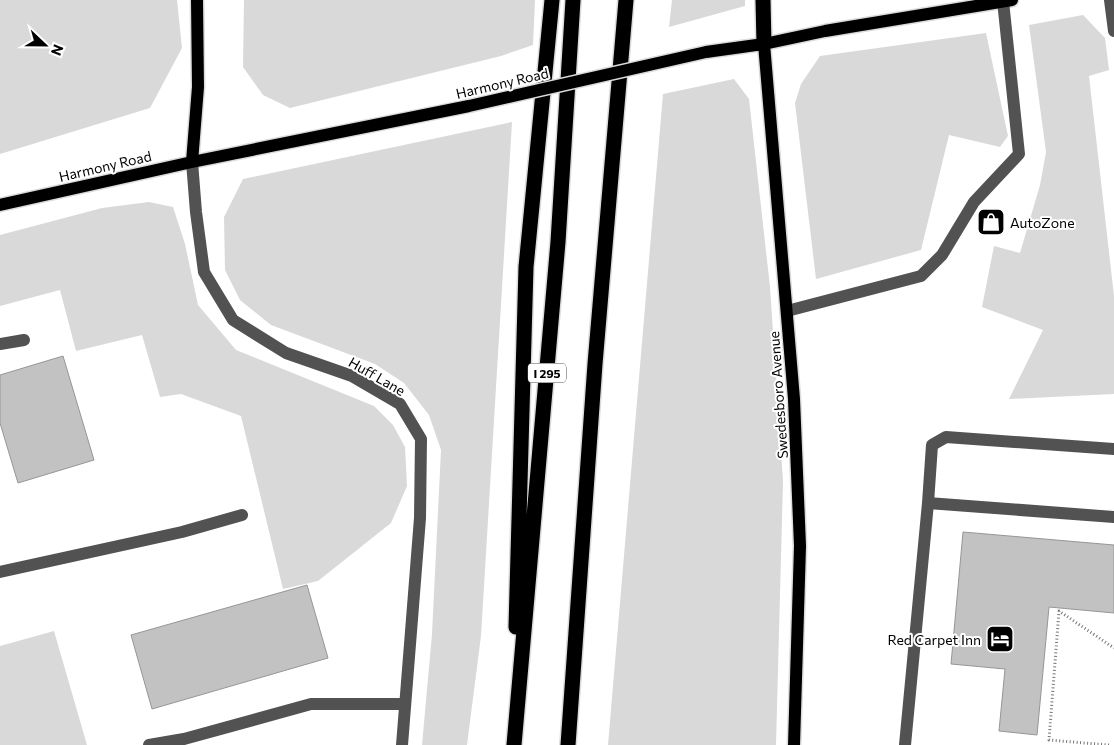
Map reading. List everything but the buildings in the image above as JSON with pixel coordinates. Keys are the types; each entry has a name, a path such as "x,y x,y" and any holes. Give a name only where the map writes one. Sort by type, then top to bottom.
{"highway":[{"path":"513,745 526,267 552,0"},
{"name":"I 295","path":"513,745 557,251 573,0"},
{"path":"568,745 595,364 626,0"},
{"path":"763,0 764,44"}],"main road":[{"path":"192,162 198,87 197,0"},
{"name":"Harmony Road","path":"0,205 192,162 469,106 706,52 764,44 833,29 1008,1"},
{"name":"Swedesboro Avenue","path":"764,44 794,399 800,546 794,745"}],"street":[{"path":"1110,0 1114,31"},
{"path":"787,311 921,276 942,255 974,202 1019,154 1008,1"},
{"name":"Huff Lane","path":"192,162 204,272 233,320 286,353 352,376 400,404 421,439 420,518 402,745"},
{"path":"0,344 24,340"},
{"path":"905,745 932,446 946,437 1114,449"},
{"path":"928,503 1114,517"},
{"path":"0,572 182,532 242,515"},
{"path":"149,745 184,739 311,704 405,704"}],"path":[{"path":"1109,745 1049,740 1059,611 1114,648"}],"shaded area":[{"path":"0,0 177,0 182,48 150,108 0,154"},
{"path":"244,0 535,0 533,45 501,56 290,108 263,95 243,67"},
{"path":"672,0 745,0 745,6 669,27"},
{"path":"1083,15 1105,38 1109,70 1089,76 1114,296 1114,394 1009,399 1043,330 982,307 994,246 1020,253 1040,185 1046,152 1029,25"},
{"path":"986,33 1008,136 1000,147 949,135 921,250 816,279 795,103 801,84 820,56"},
{"path":"734,79 749,99 770,287 783,481 776,745 608,745 663,94"},
{"path":"512,122 481,636 467,745 422,745 432,634 441,450 429,415 404,383 375,364 271,325 240,300 225,270 224,217 243,179"},
{"path":"149,202 173,207 185,244 198,305 236,350 374,406 393,425 405,447 407,486 391,523 318,581 283,589 241,416 181,394 160,397 142,335 76,351 60,290 0,306 0,235 102,208"},
{"path":"54,631 87,745 0,745 0,646"}],"place":[{"name":"AutoZone","path":"991,222"},
{"name":"Red Carpet Inn","path":"1000,639"}]}
